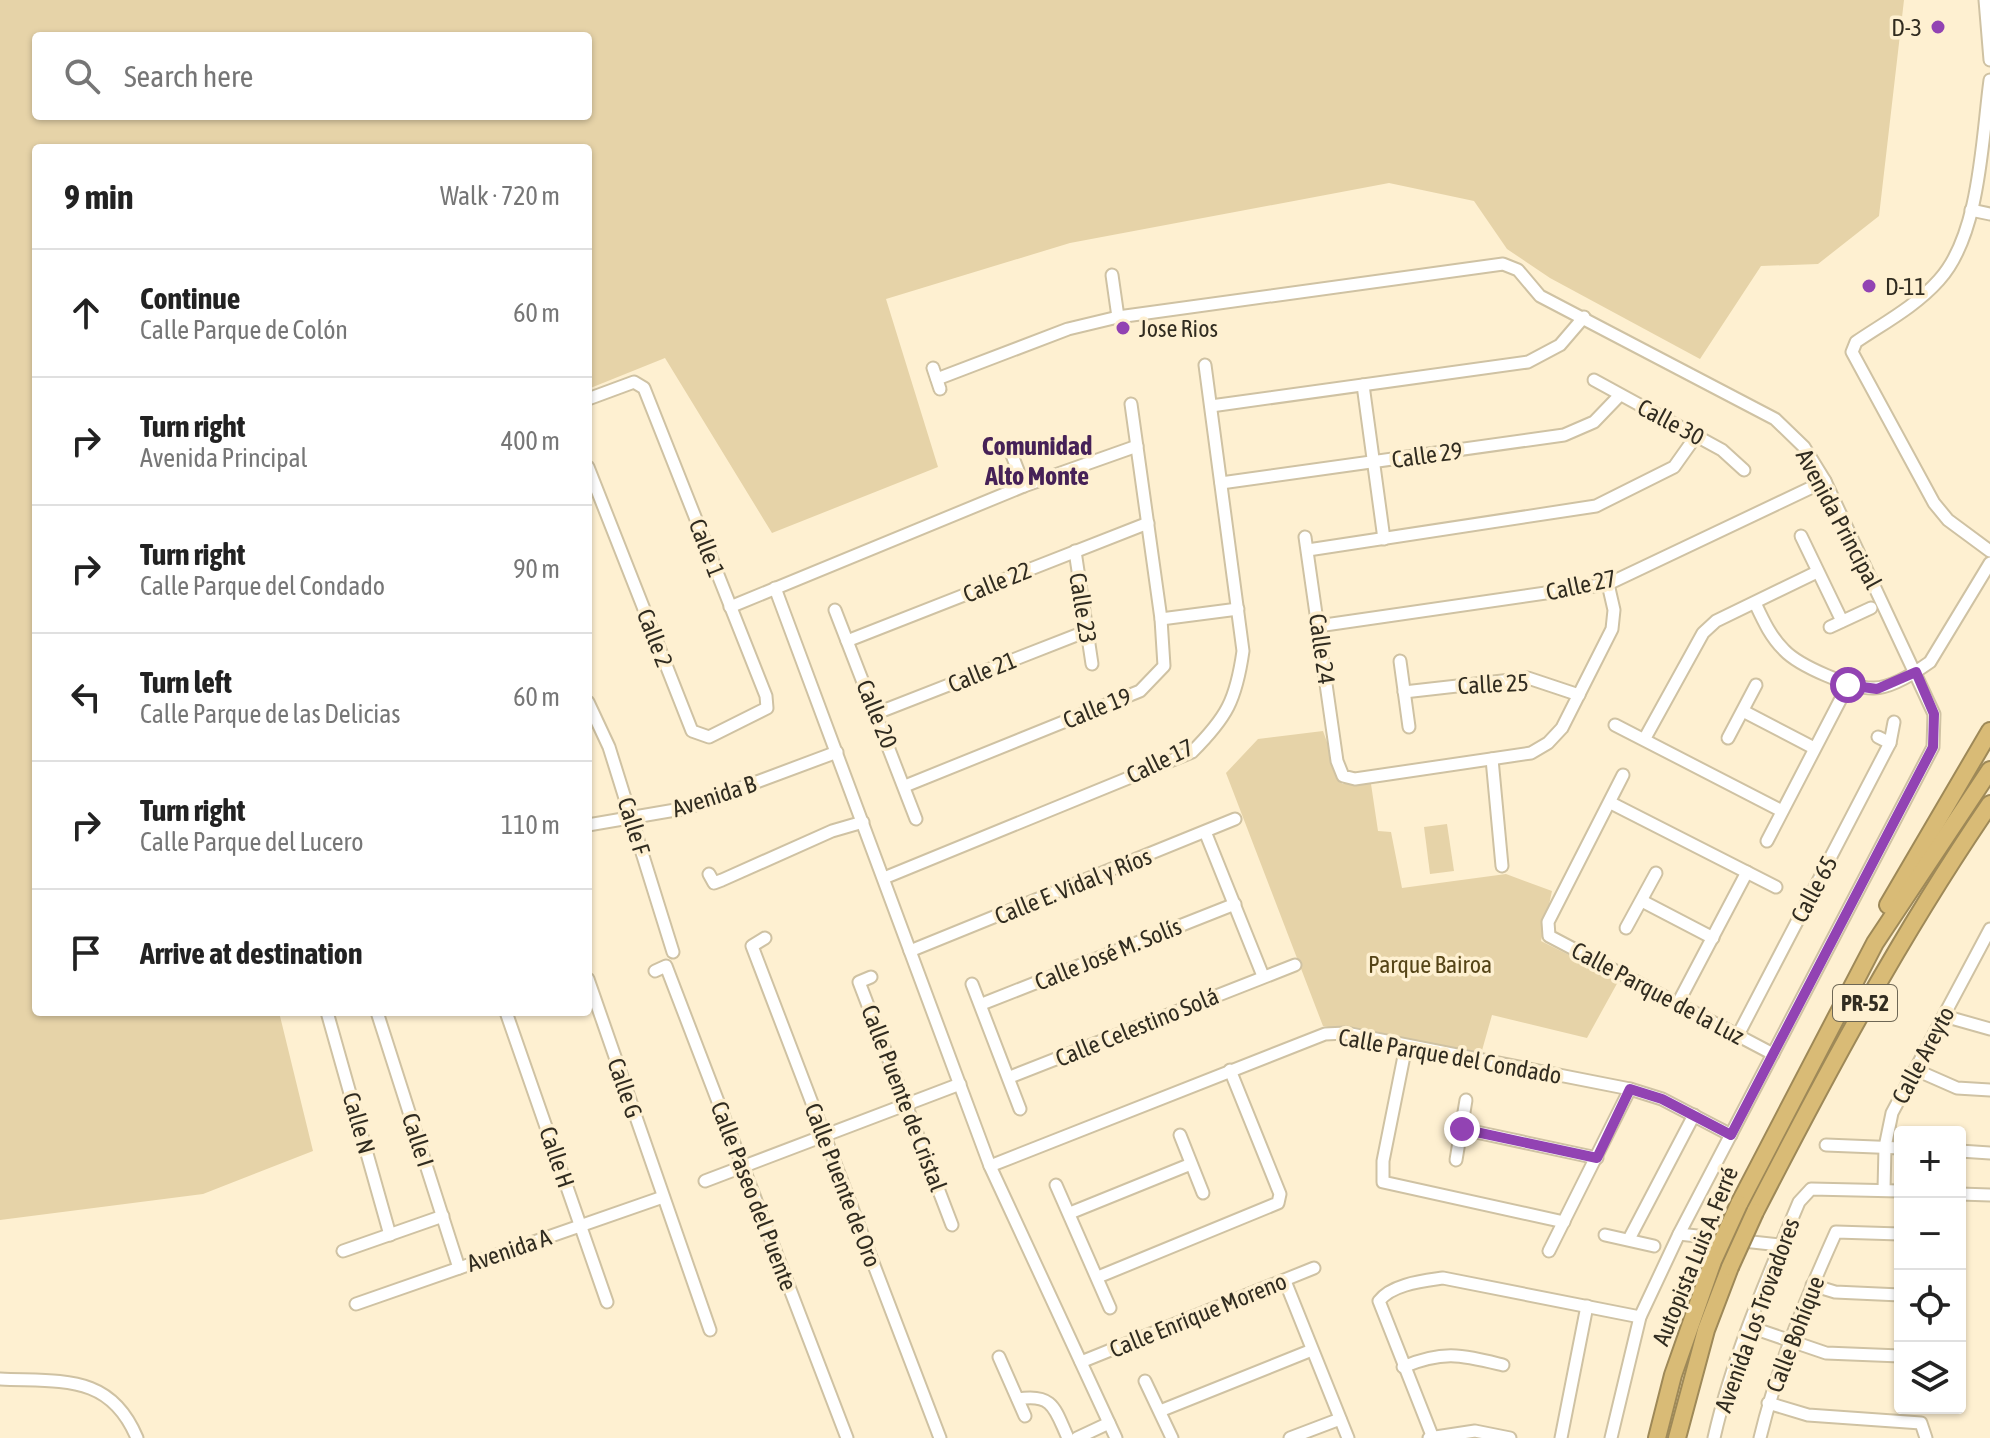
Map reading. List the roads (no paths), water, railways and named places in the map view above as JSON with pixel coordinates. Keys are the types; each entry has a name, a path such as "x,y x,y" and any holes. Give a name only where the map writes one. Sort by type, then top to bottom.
{"highway":[{"path":"1875,943 1888,905 1990,731"},
{"name":"Autopista Luis A. Ferré","path":"1657,1438 1673,1375 1713,1261 1739,1204 1875,943 1990,770"},
{"name":"Autopista Luis A. Ferré","path":"1677,1438 1706,1330 1755,1212 1852,1025 1930,892 1990,804"}],"street":[{"path":"1985,0 1990,60"},
{"path":"1990,80 1971,210 1961,245 1941,279 1911,306 1856,342 1852,352 1926,489 1948,520 1990,551"},
{"path":"1971,210 1990,214"},
{"name":"Avenida Principal","path":"937,378 1068,329 1118,317 1503,264 1518,270 1540,296 1775,419 1804,447 1825,481 1916,672 1934,714 1933,747 1679,1234 1640,1317 1611,1438"},
{"path":"1112,275 1118,317"},
{"path":"1211,406 1528,362 1560,345 1584,317"},
{"name":"Calle 17","path":"884,878 1192,752 1220,724 1238,691 1243,651 1205,365"},
{"name":"Calle 30","path":"1594,380 1722,450 1744,470"},
{"name":"Calle 1","path":"592,398 634,382 644,388 766,696 767,708"},
{"path":"1363,385 1384,539"},
{"name":"Calle 29","path":"1221,483 1564,435 1594,422 1620,395"},
{"name":"Calle 19","path":"905,786 1140,691 1164,666 1161,619 1131,404"},
{"path":"1308,550 1596,506 1674,467 1696,436"},
{"path":"730,607 1024,486 1137,446"},
{"path":"1012,455 1024,486"},
{"name":"Calle 2","path":"592,477 692,731 709,737 767,708"},
{"name":"Calle 27","path":"1318,626 1608,584 1825,481"},
{"name":"Calle 22","path":"847,641 1148,523"},
{"path":"1801,536 1836,624 1871,608"},
{"name":"Calle 24","path":"1305,537 1337,761 1343,776 1355,779 1531,753 1548,743 1562,728 1612,629 1614,610 1608,584"},
{"name":"Calle 23","path":"1075,551 1092,664"},
{"path":"1755,603 1769,633 1786,653 1848,685 1877,689 1916,672 1930,662 1990,563"},
{"path":"1645,738 1703,633 1716,621 1817,572"},
{"path":"775,588 990,1166 1116,1438"},
{"path":"1161,619 1238,609"},
{"name":"Calle 20","path":"835,610 916,819"},
{"name":"Calle 21","path":"877,713 1087,631"},
{"path":"1400,661 1409,727"},
{"name":"Calle 25","path":"1404,692 1528,678 1579,695"},
{"path":"1728,738 1756,685"},
{"path":"1767,841 1848,685"},
{"name":"Calle F","path":"592,711 609,747 673,952"},
{"path":"1743,711 1814,748"},
{"name":"Calle 65","path":"1738,1035 1890,743 1894,722"},
{"path":"1615,725 1782,811"},
{"path":"1878,737 1890,743"},
{"name":"Avenida B","path":"592,824 705,803 837,752"},
{"path":"1492,759 1502,866"},
{"path":"1623,775 1611,803 1776,887"},
{"name":"Calle Parque de la Luz","path":"1611,803 1546,930 1549,936 1773,1054"},
{"name":"Calle E. Vidal y Ríos","path":"910,951 1206,834 1235,819"},
{"path":"709,874 714,883 832,831 863,822"},
{"path":"1206,834 1263,976"},
{"path":"1678,1003 1747,872"},
{"path":"1626,928 1656,873"},
{"path":"1642,901 1713,938"},
{"name":"Calle José M. Solís","path":"982,1004 1235,904"},
{"name":"Calle Areyto","path":"1884,1190 1885,1147 1892,1113 1990,929"},
{"name":"Calle Puente de Oro","path":"765,938 752,946 940,1438"},
{"name":"Calle Celestino Solá","path":"1010,1077 1295,965"},
{"name":"Calle Paseo del Puente","path":"655,971 666,966 847,1438"},
{"name":"Calle Puente de Cristal","path":"871,977 859,982 952,1225"},
{"path":"972,984 1020,1109"},
{"name":"Calle G","path":"592,991 710,1330"},
{"name":"Calle N","path":"328,1016 390,1235"},
{"name":"Calle I","path":"378,1016 459,1268"},
{"name":"Calle H","path":"507,1016 607,1302"},
{"path":"1944,1016 1990,1029"},
{"name":"Calle Parque del Condado","path":"990,1166 1325,1034 1346,1033 1630,1089 1694,1115 1731,1135"},
{"path":"1406,1046 1383,1161 1383,1182 1564,1222"},
{"path":"1098,1277 1278,1203 1280,1194 1230,1070"},
{"path":"1916,1070 1957,1088 1990,1090"},
{"path":"705,1181 960,1084"},
{"path":"1549,1251 1630,1089"},
{"path":"1456,1160 1466,1100"},
{"path":"1629,1239 1694,1115"},
{"path":"1462,1129 1597,1158"},
{"path":"1180,1135 1203,1193"},
{"path":"1826,1145 1894,1148"},
{"path":"1966,1151 1990,1153"},
{"path":"1070,1213 1191,1164"},
{"path":"1056,1185 1110,1308"},
{"name":"Avenida Los Trovadores","path":"1714,1438 1750,1327 1799,1202 1811,1189 1894,1191"},
{"path":"1966,1194 1990,1195"},
{"name":"Avenida A","path":"356,1304 663,1197"},
{"path":"343,1251 443,1216"},
{"name":"Calle Bohíque","path":"1760,1438 1768,1403 1812,1285 1836,1232 1894,1234"},
{"path":"1679,1234 1780,1245"},
{"path":"1605,1235 1654,1246"},
{"name":"Calle Enrique Moreno","path":"1081,1362 1314,1268"},
{"path":"1510,1438 1475,1431 1431,1437 1379,1301 1384,1295 1416,1282 1443,1278 1640,1317"},
{"path":"1285,1281 1348,1438"},
{"path":"1812,1285 1835,1292 1894,1295"},
{"path":"1561,1438 1587,1306"},
{"path":"1750,1327 1826,1353 1894,1356"},
{"path":"1160,1411 1312,1350"},
{"path":"1403,1367 1439,1354 1454,1353 1503,1365"},
{"path":"999,1357 1025,1416"},
{"path":"0,1379 90,1386 106,1393 129,1417 137,1438"},
{"path":"1145,1381 1172,1438"},
{"path":"1018,1399 1046,1399 1052,1403 1068,1438"},
{"path":"1768,1403 1808,1415 1921,1423 1926,1435"},
{"path":"1290,1438 1340,1419"},
{"path":"1077,1438 1109,1423"}],"place":[{"name":"D-3","path":"1938,27"},
{"name":"D-11","path":"1869,286"},
{"name":"Jose Rios","path":"1123,328"}],"district":[{"name":"Comunidad Alto Monte","path":"1037,461"}],"park label":[{"name":"Parque Bairoa","path":"1430,964"}]}
